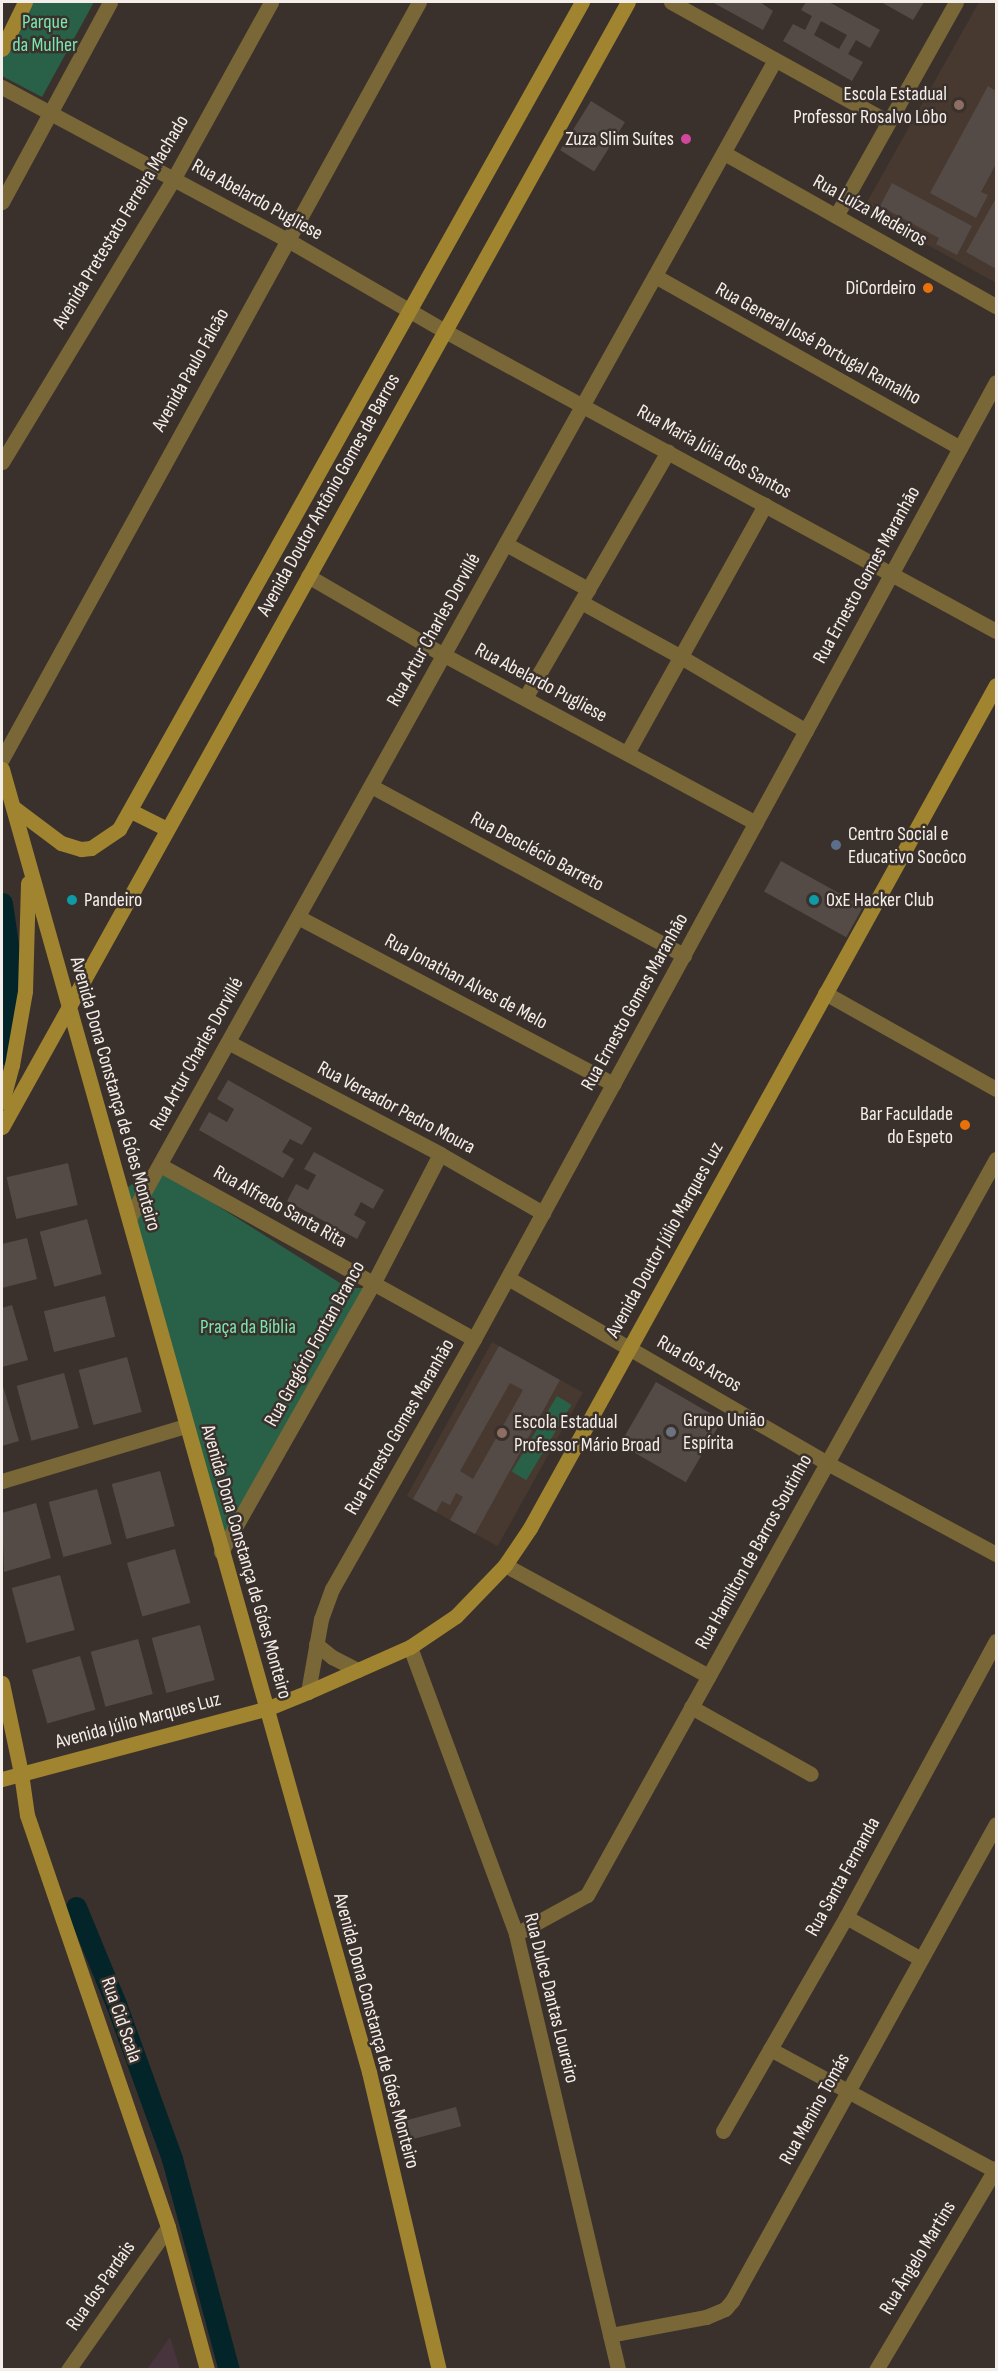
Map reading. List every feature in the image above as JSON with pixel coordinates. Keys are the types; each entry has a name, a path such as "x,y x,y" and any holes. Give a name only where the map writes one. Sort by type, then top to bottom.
{"main road":[{"path":"2,48 25,2"},
{"name":"Avenida Doutor Antônio Gomes de Barros","path":"13,807 61,843 81,849 91,848 119,829 582,2"},
{"name":"Avenida Doutor Antônio Gomes de Barros","path":"68,1010 628,2"},
{"name":"Avenida Doutor Júlio Marques Luz","path":"266,1709 410,1647 456,1616 505,1565 530,1528 996,685"},
{"name":"Avenida Dona Constança de Góes Monteiro","path":"2,769 185,1426 369,2073 439,2370"},
{"path":"130,811 167,829"},
{"path":"2,1102 12,1065 25,991 29,865"},
{"path":"2,1127 68,1010"},
{"name":"Rua Cid Scala","path":"2,1683 5,1714 21,1773 27,1815 168,2227 207,2370"},
{"name":"Avenida Júlio Marques Luz","path":"2,1779 266,1709"}],"street":[{"path":"2,202 110,2"},
{"name":"Avenida Pretestato Ferreira Machado","path":"2,462 174,178 272,2"},
{"name":"Avenida Paulo Falcão","path":"2,759 286,239 419,2"},
{"path":"671,2 888,122"},
{"path":"836,216 956,2"},
{"name":"Rua Artur Charles Dorvillé","path":"129,1219 776,60"},
{"name":"Rua Abelardo Pugliese","path":"2,87 286,239 410,310"},
{"name":"Rua Luíza Medeiros","path":"724,153 996,306"},
{"name":"Rua General José Portugal Ramalho","path":"655,276 960,448"},
{"name":"Rua Maria Júlia dos Santos","path":"410,310 996,631"},
{"name":"Rua Ernesto Gomes Maranhão","path":"308,1692 316,1644 332,1589 508,1278 996,382"},
{"path":"525,698 668,451"},
{"path":"627,753 765,505"},
{"path":"506,544 681,657 806,731"},
{"name":"Rua Abelardo Pugliese","path":"308,576 444,655 756,823"},
{"name":"Rua Deoclécio Barreto","path":"371,786 684,955"},
{"name":"Rua Jonathan Alves de Melo","path":"298,917 614,1084"},
{"path":"825,993 996,1089"},
{"name":"Rua Vereador Pedro Moura","path":"228,1042 440,1154 543,1213"},
{"name":"Rua Gregório Fontan Branco","path":"221,1552 374,1282 440,1154"},
{"name":"Rua Hamilton de Barros Soutinho","path":"516,1934 587,1895 996,1159"},
{"name":"Rua Alfredo Santa Rita","path":"160,1165 474,1339"},
{"name":"Rua dos Arcos","path":"508,1278 827,1463 996,1554"},
{"path":"2,1481 185,1426"},
{"path":"505,1565 709,1676"},
{"name":"Rua Santa Fernanda","path":"723,2131 846,1917 996,1641"},
{"path":"316,1644 332,1657 358,1670"},
{"name":"Rua Dulce Dantas Loureiro","path":"410,1647 516,1934 618,2370"},
{"path":"691,1707 811,1774"},
{"name":"Rua Menino Tomás","path":"610,2336 706,2317 725,2309 741,2288 996,1824"},
{"path":"846,1917 921,1959"},
{"path":"770,2049 996,2170"},
{"name":"Rua Ângelo Martins","path":"876,2370 996,2170"},
{"name":"Rua dos Pardais","path":"68,2370 168,2227"}],"shaded area":[{"name":"Escola Estadual Professor Rosalvo Lôbo","path":"979,2 996,2 996,283 863,209"},
{"path":"492,1342 583,1392 498,1546 407,1496"},
{"path":"170,2337 180,2369 147,2369"}],"green space":[{"name":"Parque da Mulher","path":"31,2 94,2 42,97 2,76 2,59"},
{"name":"Praça da Bíblia","path":"156,1167 348,1288 371,1288 221,1552 121,1192"},
{"path":"557,1396 572,1405 526,1480 512,1471"}],"building":[{"path":"712,2 760,2 773,11 763,30"},
{"path":"806,2 829,2 880,30 870,48 856,40 848,54 863,62 852,81 783,41 793,24 805,30 812,16 801,10","holes":["821,21 847,35 839,49 814,35"]},
{"path":"881,2 924,2 913,20"},
{"path":"988,86 996,91 996,164 981,192 988,195 976,218 930,193"},
{"path":"591,101 625,122 594,171 560,150"},
{"path":"892,183 972,226 957,255 936,244 939,238 880,206"},
{"path":"996,198 996,269 966,252"},
{"name":"0xE Hacker Club","path":"781,861 863,907 846,937 764,892"},
{"path":"228,1080 312,1128 302,1145 290,1139 282,1152 294,1159 283,1178 199,1130 209,1112 227,1122 234,1109 217,1099"},
{"path":"314,1152 384,1190 373,1209 361,1202 354,1215 366,1222 357,1239 287,1201 296,1184 308,1190 316,1175 304,1169"},
{"path":"68,1163 78,1205 16,1219 7,1177"},
{"path":"87,1219 102,1274 54,1287 40,1232"},
{"path":"27,1238 37,1279 2,1288 2,1244"},
{"path":"105,1296 115,1337 54,1352 44,1311"},
{"path":"12,1305 28,1360 2,1367 2,1308"},
{"path":"499,1346 560,1380 475,1534 450,1520 463,1497 456,1493 450,1505 442,1501 436,1512 413,1499","holes":["510,1383 523,1390 473,1479 460,1471"]},
{"path":"127,1357 142,1412 93,1425 79,1370"},
{"path":"64,1373 79,1428 31,1441 17,1386"},
{"name":"Grupo União Espírita","path":"656,1382 722,1420 686,1482 620,1444"},
{"path":"2,1387 19,1441 2,1446"},
{"path":"160,1471 175,1526 126,1539 112,1484"},
{"path":"97,1489 112,1544 63,1557 49,1502"},
{"path":"36,1503 51,1558 4,1572 2,1513"},
{"path":"175,1549 190,1603 142,1617 127,1563"},
{"path":"60,1575 75,1630 26,1643 12,1588"},
{"path":"200,1625 215,1680 166,1693 152,1638"},
{"path":"138,1639 153,1694 105,1707 91,1652"},
{"path":"80,1656 95,1710 47,1724 32,1670"},
{"path":"456,2107 461,2126 404,2142 399,2122"}],"waterway":[{"path":"2,903 13,979 2,1054"},
{"path":"76,1907 116,2004 172,2159 229,2370"}],"place":[{"name":"Escola Estadual Professor Rosalvo Lôbo","path":"959,105"},
{"name":"Zuza Slim Suítes","path":"686,139"},
{"name":"DiCordeiro","path":"928,288"},
{"name":"Centro Social e Educativo Socôco","path":"836,845"},
{"name":"Pandeiro","path":"72,900"},
{"name":"0xE Hacker Club","path":"814,900"},
{"name":"Bar Faculdade do Espeto","path":"965,1125"},
{"name":"Grupo União Espírita","path":"671,1432"},
{"name":"Escola Estadual Professor Mário Broad","path":"502,1433"}]}
